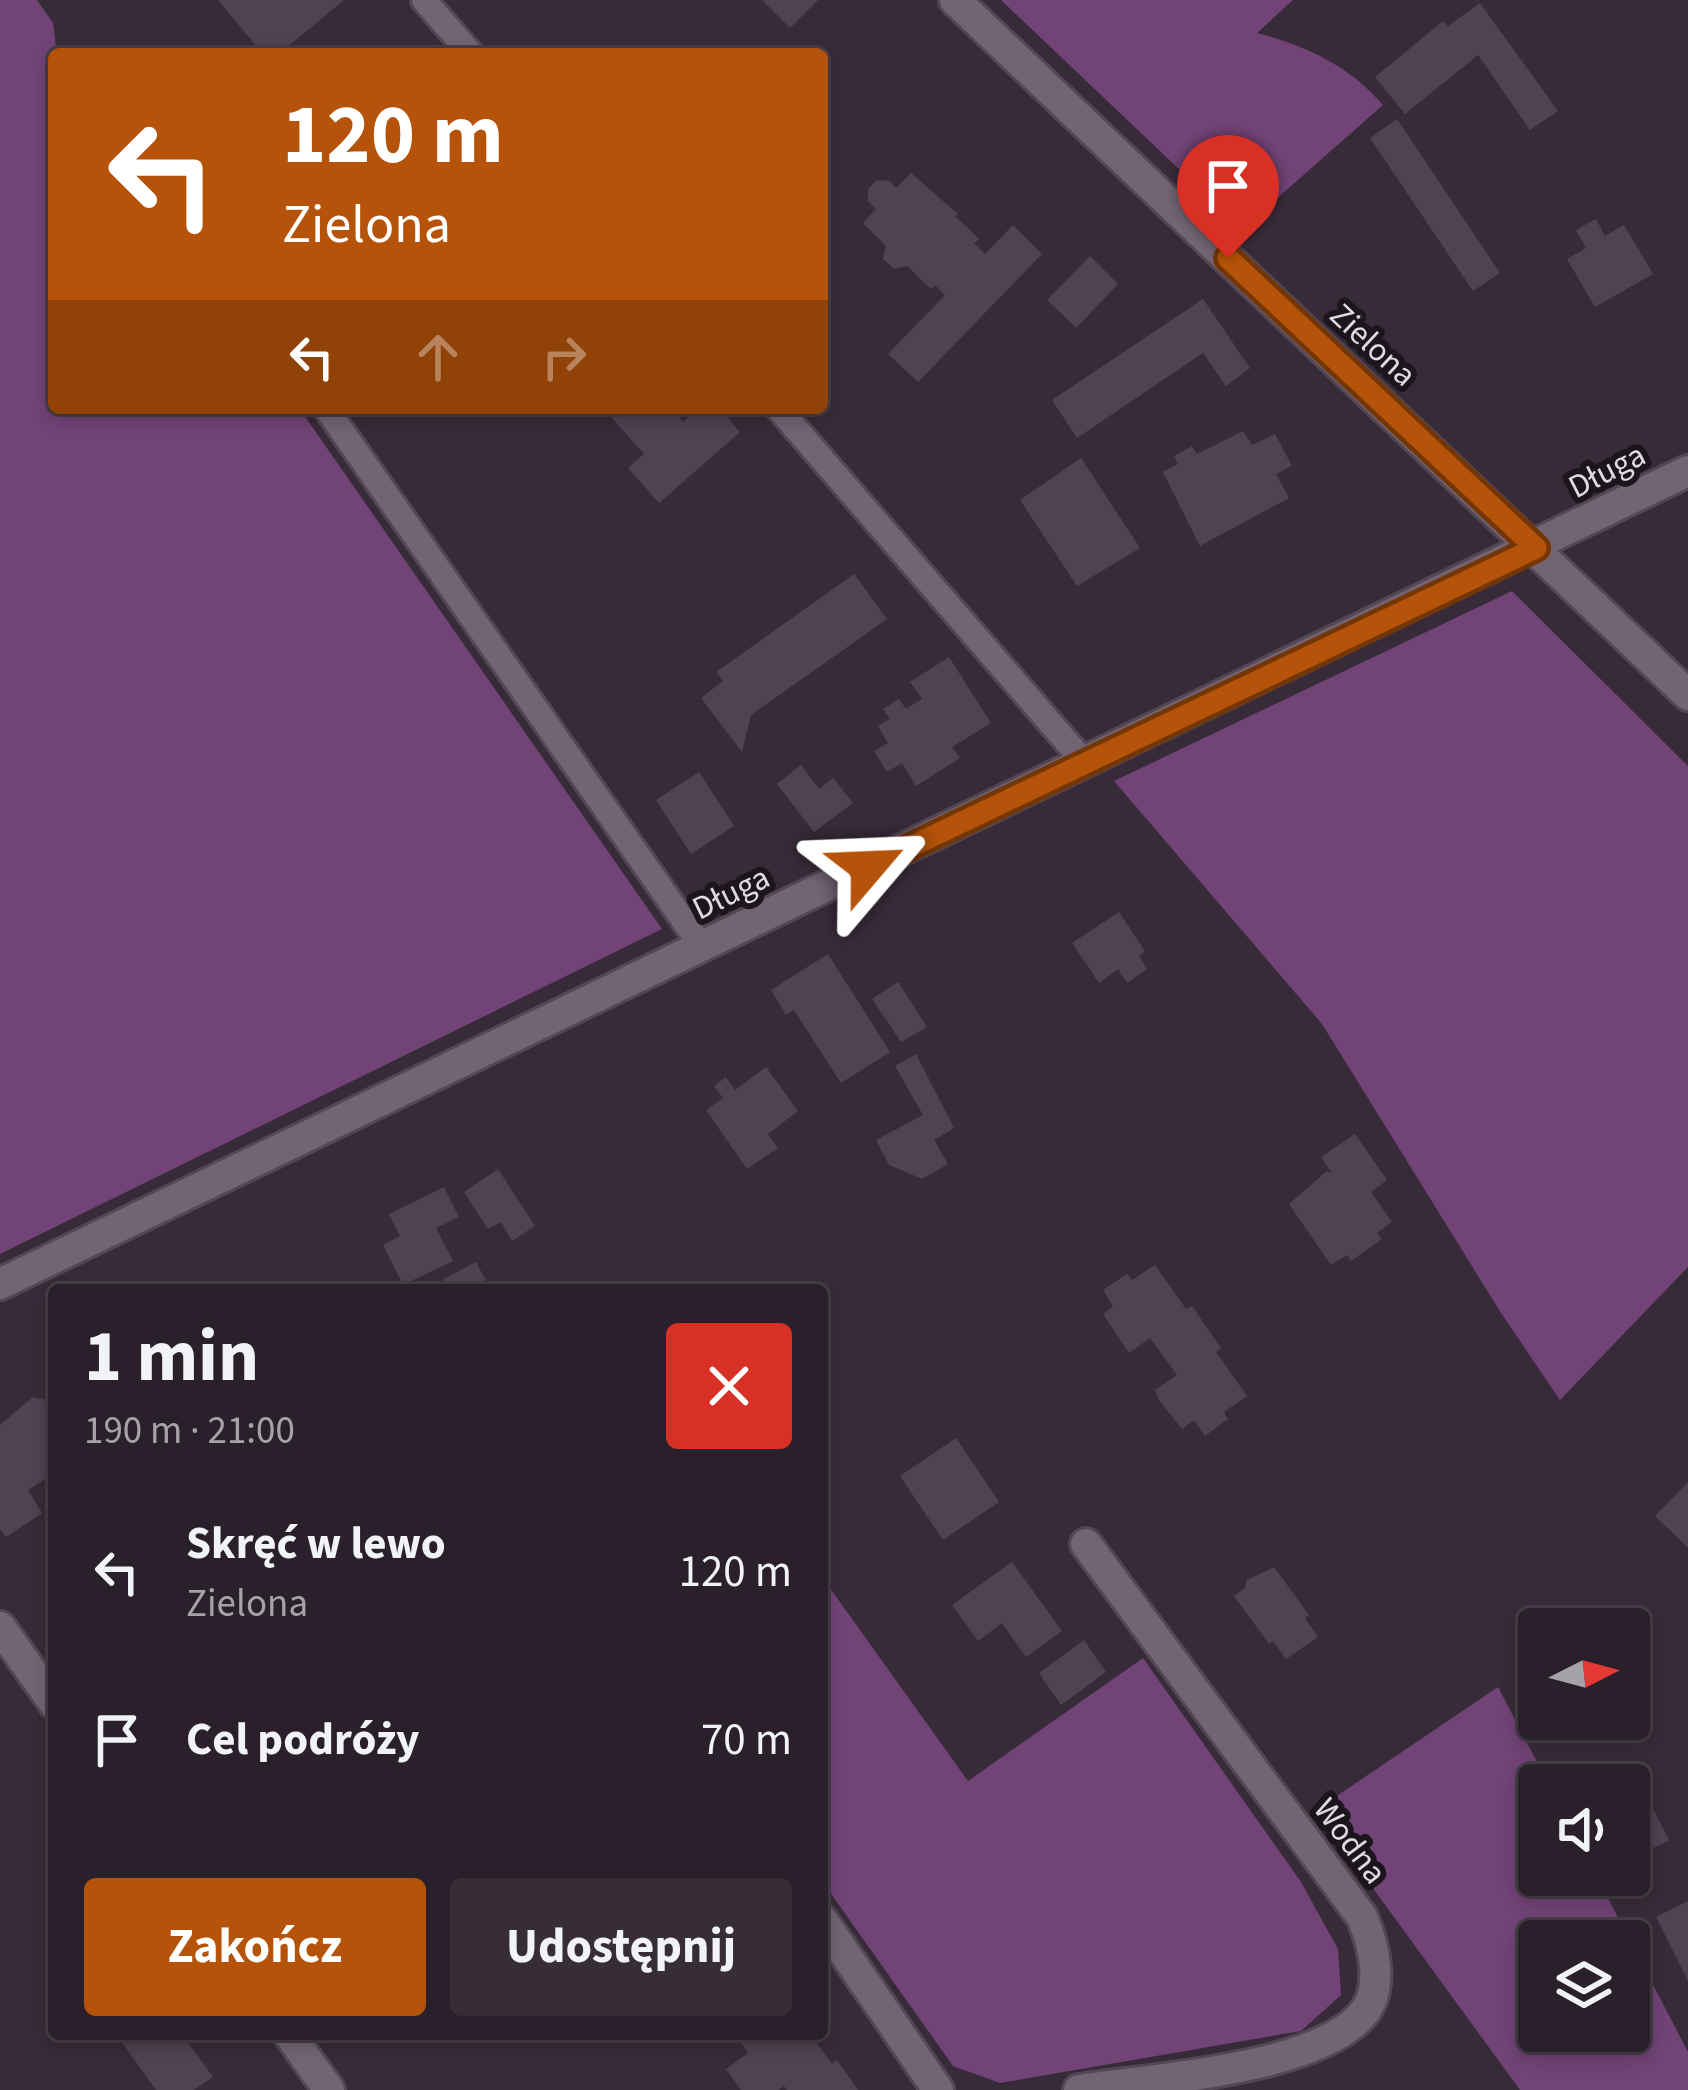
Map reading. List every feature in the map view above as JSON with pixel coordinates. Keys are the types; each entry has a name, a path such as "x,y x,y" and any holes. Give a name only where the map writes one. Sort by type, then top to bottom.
{"street":[{"name":"Zielona","path":"955,0 1688,694"},
{"name":"Długa","path":"0,1284 1688,471"},
{"name":"Wodna","path":"1079,2090 1257,2063 1327,2042 1362,2014 1376,1976 1372,1940 1362,1917 1086,1544"},
{"path":"0,1627 48,1695"},
{"path":"828,1929 938,2090"},
{"path":"294,2040 329,2090"}],"lane":[{"path":"424,0 466,48"},
{"path":"330,414 702,947"},
{"path":"783,414 1085,763"}],"shaded area":[{"path":"0,0 37,0 53,23 56,48 48,48 48,414 303,414 662,929 0,1254"},
{"path":"1001,0 1293,0 1257,33 1326,59 1357,79 1383,105 1242,229"},
{"path":"1512,591 1688,766 1688,1267 1560,1400 1322,1024 1114,781"},
{"path":"828,1585 968,1781 1143,1658 1301,1882 1338,1949 1341,1995 1301,2031 1000,2083 953,2066 828,1889"},
{"path":"1498,1687 1518,1725 1518,1740 1526,1740 1538,1764 1518,1764 1518,1896 1607,1896 1619,1920 1518,1920 1518,2052 1650,2052 1650,1979 1688,2052 1688,2090 1520,2090 1316,1810"}],"building":[{"path":"218,0 344,0 286,48 258,48"},
{"path":"762,0 818,0 790,28"},
{"path":"1480,3 1558,111 1530,130 1478,55 1405,114 1375,77 1443,21 1448,26"},
{"path":"1397,119 1500,273 1473,291 1370,138"},
{"path":"911,173 958,214 955,216 979,239 974,243 985,254 1013,225 1042,254 918,382 888,354 945,295 935,285 931,289 907,266 894,269 883,259 886,246 863,223 876,209 868,201 868,189 876,181 889,180 896,188"},
{"path":"1596,219 1605,236 1624,225 1653,274 1595,307 1567,259 1586,248 1576,230"},
{"path":"1090,256 1118,284 1076,328 1047,300"},
{"path":"1203,299 1250,368 1226,386 1203,353 1077,438 1052,400"},
{"path":"616,414 677,414 683,422 692,414 724,414 740,432 659,503 628,468 644,454 612,418"},
{"path":"1243,431 1252,445 1275,434 1292,466 1276,474 1289,498 1200,546 1163,472 1178,464 1174,456 1192,446 1197,454"},
{"path":"1081,458 1140,548 1077,586 1020,500"},
{"path":"854,574 887,619 751,715 742,752 701,698 723,681 716,672"},
{"path":"949,657 991,723 952,747 960,758 916,786 902,763 887,772 874,751 888,743 878,726 890,719 883,709 899,699 906,709 922,699 910,682"},
{"path":"801,765 819,789 833,778 853,803 814,832 777,784"},
{"path":"699,772 734,826 691,854 656,800"},
{"path":"1119,912 1145,951 1139,956 1147,969 1127,983 1118,969 1099,983 1072,943"},
{"path":"828,954 890,1052 841,1083 794,1010 786,1015 771,990"},
{"path":"898,982 927,1027 901,1042 872,999"},
{"path":"916,1054 954,1128 934,1140 948,1164 922,1179 889,1165 876,1140 923,1115 895,1066"},
{"path":"766,1067 798,1111 768,1134 778,1148 747,1169 706,1110 723,1098 714,1086 726,1077 735,1090"},
{"path":"1355,1134 1387,1180 1371,1192 1392,1222 1377,1233 1382,1239 1351,1261 1347,1255 1331,1265 1289,1204 1327,1171 1332,1173 1321,1157"},
{"path":"498,1169 535,1226 512,1241 501,1222 488,1229 464,1192"},
{"path":"444,1187 459,1217 436,1228 453,1261 402,1284 383,1245 400,1236 389,1214"},
{"path":"476,1262 488,1284 444,1284 442,1280"},
{"path":"1155,1265 1186,1309 1192,1306 1247,1396 1224,1412 1228,1419 1205,1436 1194,1420 1182,1429 1159,1400 1155,1390 1177,1375 1150,1338 1129,1353 1103,1314 1113,1306 1103,1290 1127,1274 1132,1280"},
{"path":"33,1397 43,1399 48,1407 48,1477 28,1490 42,1513 6,1537 0,1529 0,1425"},
{"path":"956,1438 999,1502 943,1540 900,1476"},
{"path":"1688,1482 1688,1548 1655,1516"},
{"path":"1012,1562 1062,1631 1026,1657 1002,1623 978,1641 952,1605"},
{"path":"1274,1567 1309,1615 1305,1618 1318,1637 1286,1659 1234,1596 1247,1580"},
{"path":"1084,1640 1106,1672 1061,1705 1039,1673"},
{"path":"1650,1803 1669,1840 1650,1850"},
{"path":"1688,1901 1688,1981 1656,1917"},
{"path":"120,2040 186,2040 213,2077 194,2090 156,2090"},
{"path":"739,2040 814,2040 832,2064 837,2060 858,2090 787,2090 784,2086 741,2090 726,2069 748,2053"}],"route":[{"path":"868,867 1536,548 1228,258"}]}
